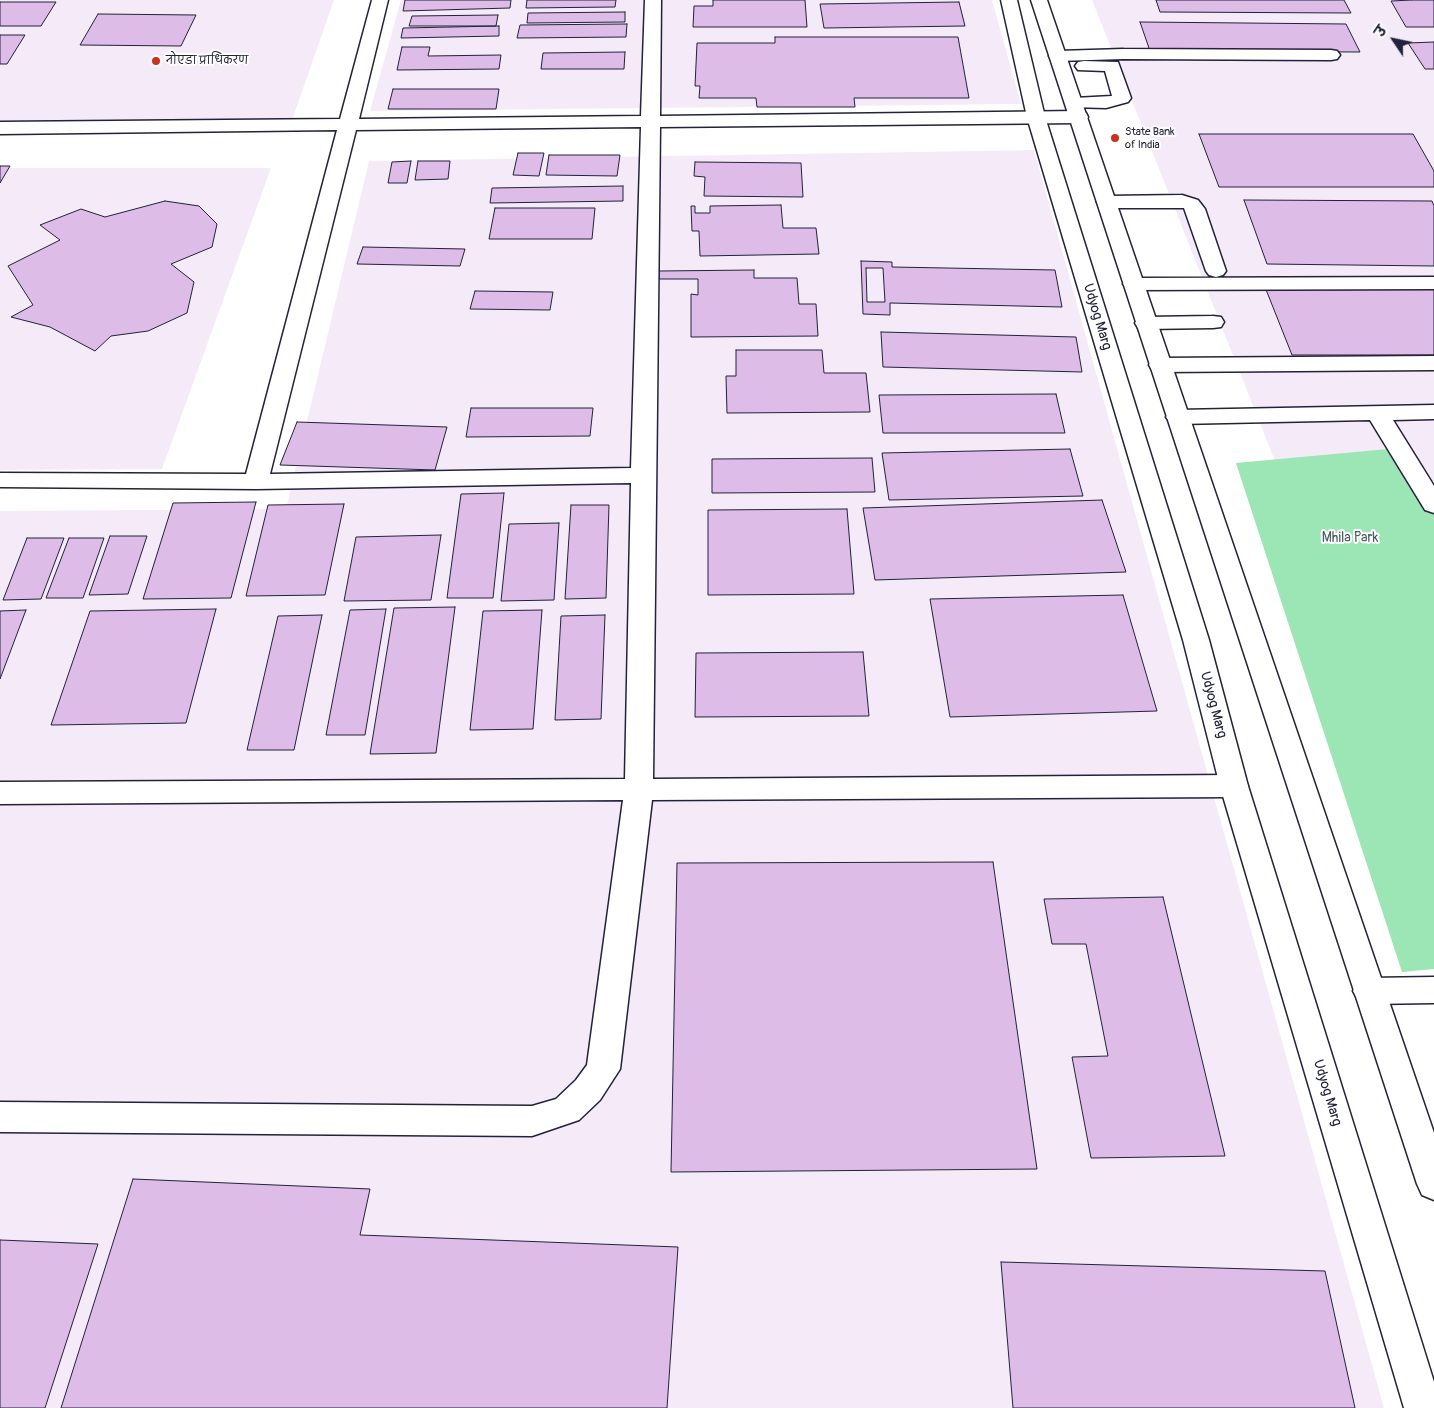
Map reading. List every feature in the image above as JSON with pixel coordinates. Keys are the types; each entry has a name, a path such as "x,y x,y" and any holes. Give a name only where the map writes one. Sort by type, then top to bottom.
{"street":[{"path":"256,482 380,0"},
{"path":"0,1117 532,1121 567,1110 588,1090 603,1069 639,790 643,475 653,0"},
{"name":"Udyog Marg","path":"1009,0 1036,117 1196,640 1234,786 1423,1408"},
{"path":"1039,0 1434,1184"},
{"path":"0,128 1036,117 1121,100 1117,53"},
{"path":"1060,61 1117,53 1332,55"},
{"path":"1117,53 1200,65"},
{"path":"1107,202 1182,201 1191,204 1195,209 1215,276 1216,328 1146,323"},
{"path":"1132,278 1215,276 1434,283"},
{"path":"1160,365 1434,363"},
{"path":"1178,417 1434,412"},
{"path":"1377,413 1434,506"},
{"path":"0,480 256,482 643,475"},
{"path":"0,793 1234,786"},
{"path":"1369,991 1434,990"}],"shaded area":[{"name":"नोएडा प्राधिकरण","path":"0,0 334,0 291,123 0,124"},
{"path":"401,0 992,0 1021,104 370,111"},
{"path":"1092,0 1434,0 1434,862"},
{"path":"1034,150 1384,1408 0,1408 0,511 286,509 369,161"},
{"path":"0,168 271,168 162,469 0,470"}],"green space":[{"name":"Mhila Park","path":"1399,448 1434,497 1434,969 1402,972 1236,463"}],"building":[{"path":"405,0 511,0 510,8 403,11"},
{"path":"527,0 616,0 615,7 526,8"},
{"path":"713,0 805,0 807,27 693,27 694,6 713,6"},
{"path":"1156,0 1344,0 1351,13 1160,12"},
{"path":"1434,0 1434,27 1406,27 1391,1"},
{"path":"0,2 56,2 41,26 0,26"},
{"path":"959,2 965,26 824,28 820,4"},
{"path":"625,12 625,22 527,23 528,13"},
{"path":"98,14 196,15 181,46 80,45"},
{"path":"498,15 496,26 409,26 412,16"},
{"path":"1140,22 1346,24 1360,52 1150,51"},
{"path":"627,24 626,37 517,38 520,25"},
{"path":"499,26 499,36 401,38 403,28"},
{"path":"0,35 25,35 7,64 0,64"},
{"path":"775,37 958,37 969,98 854,98 855,107 757,107 756,98 699,98 700,86 695,86 697,43 775,43"},
{"path":"1434,42 1434,69 1425,69 1408,43"},
{"path":"402,47 430,47 428,56 501,55 499,69 397,70"},
{"path":"625,52 624,69 541,69 543,53"},
{"path":"393,89 499,89 496,109 388,109"},
{"path":"1199,134 1413,134 1434,171 1434,187 1219,187"},
{"path":"518,153 544,153 539,176 513,175"},
{"path":"549,155 620,155 617,176 546,175"},
{"path":"411,161 407,183 388,183 392,162"},
{"path":"418,161 450,161 448,179 415,180"},
{"path":"695,162 801,163 803,197 704,196 705,177 694,176"},
{"path":"0,166 10,166 0,183"},
{"path":"623,186 623,201 490,203 492,188"},
{"path":"1244,200 1432,201 1434,206 1434,266 1267,264"},
{"path":"165,201 199,206 217,224 212,247 171,264 194,282 187,313 148,331 111,336 95,351 50,327 11,317 33,305 8,266 60,240 40,225 81,209 105,217"},
{"path":"781,205 783,228 816,228 819,254 700,256 699,231 692,231 691,206 695,206 695,213 710,213 710,206"},
{"path":"495,208 595,208 592,239 489,239"},
{"path":"363,247 465,249 460,266 357,264"},
{"path":"861,261 892,262 892,267 1055,270 1062,307 890,303 890,315 863,314","holes":["866,268 883,268 885,302 867,302"]},
{"path":"754,270 754,278 797,278 799,304 816,304 818,336 691,337 691,294 698,295 698,279 659,279 659,271"},
{"path":"1265,287 1434,287 1434,355 1292,355"},
{"path":"475,291 553,292 550,310 470,309"},
{"path":"881,332 1076,337 1082,372 883,367"},
{"path":"736,350 822,350 824,373 866,373 870,412 727,413 726,376 736,376"},
{"path":"1056,394 1065,433 883,433 879,395"},
{"path":"471,408 593,408 590,436 466,437"},
{"path":"297,422 447,427 435,470 280,465"},
{"path":"1070,449 1083,496 889,500 882,453"},
{"path":"872,458 875,492 712,493 712,459"},
{"path":"504,493 493,598 447,598 461,494"},
{"path":"1102,500 1126,572 875,580 863,508"},
{"path":"256,502 231,598 143,599 173,503"},
{"path":"344,504 325,595 246,596 268,505"},
{"path":"571,505 609,505 606,598 565,599"},
{"path":"847,509 854,594 708,595 708,510"},
{"path":"559,523 554,600 501,601 509,524"},
{"path":"441,535 431,600 344,601 356,537"},
{"path":"110,536 147,536 128,594 89,595"},
{"path":"27,538 64,538 41,599 3,600"},
{"path":"69,538 104,538 83,598 46,598"},
{"path":"1123,595 1157,711 950,717 930,599"},
{"path":"455,607 436,753 370,754 394,608"},
{"path":"216,609 186,723 51,725 90,611"},
{"path":"386,609 365,735 326,735 350,610"},
{"path":"26,610 0,679 0,611"},
{"path":"542,610 533,729 470,730 483,611"},
{"path":"322,615 294,750 247,750 278,616"},
{"path":"605,615 601,719 555,720 561,616"},
{"path":"863,652 869,716 695,717 696,653"},
{"path":"993,862 1037,1169 671,1172 677,863"},
{"path":"1163,897 1225,1156 1091,1158 1072,1057 1108,1056 1086,944 1052,944 1044,899"},
{"path":"133,1179 370,1189 360,1235 678,1247 667,1408 61,1408"},
{"path":"0,1240 98,1244 45,1408 0,1408"},
{"path":"1001,1262 1325,1271 1355,1408 1013,1408"}],"place":[{"name":"नोएडा प्राधिकरण","path":"156,61"},
{"name":"State Bank of India","path":"1115,138"}]}
